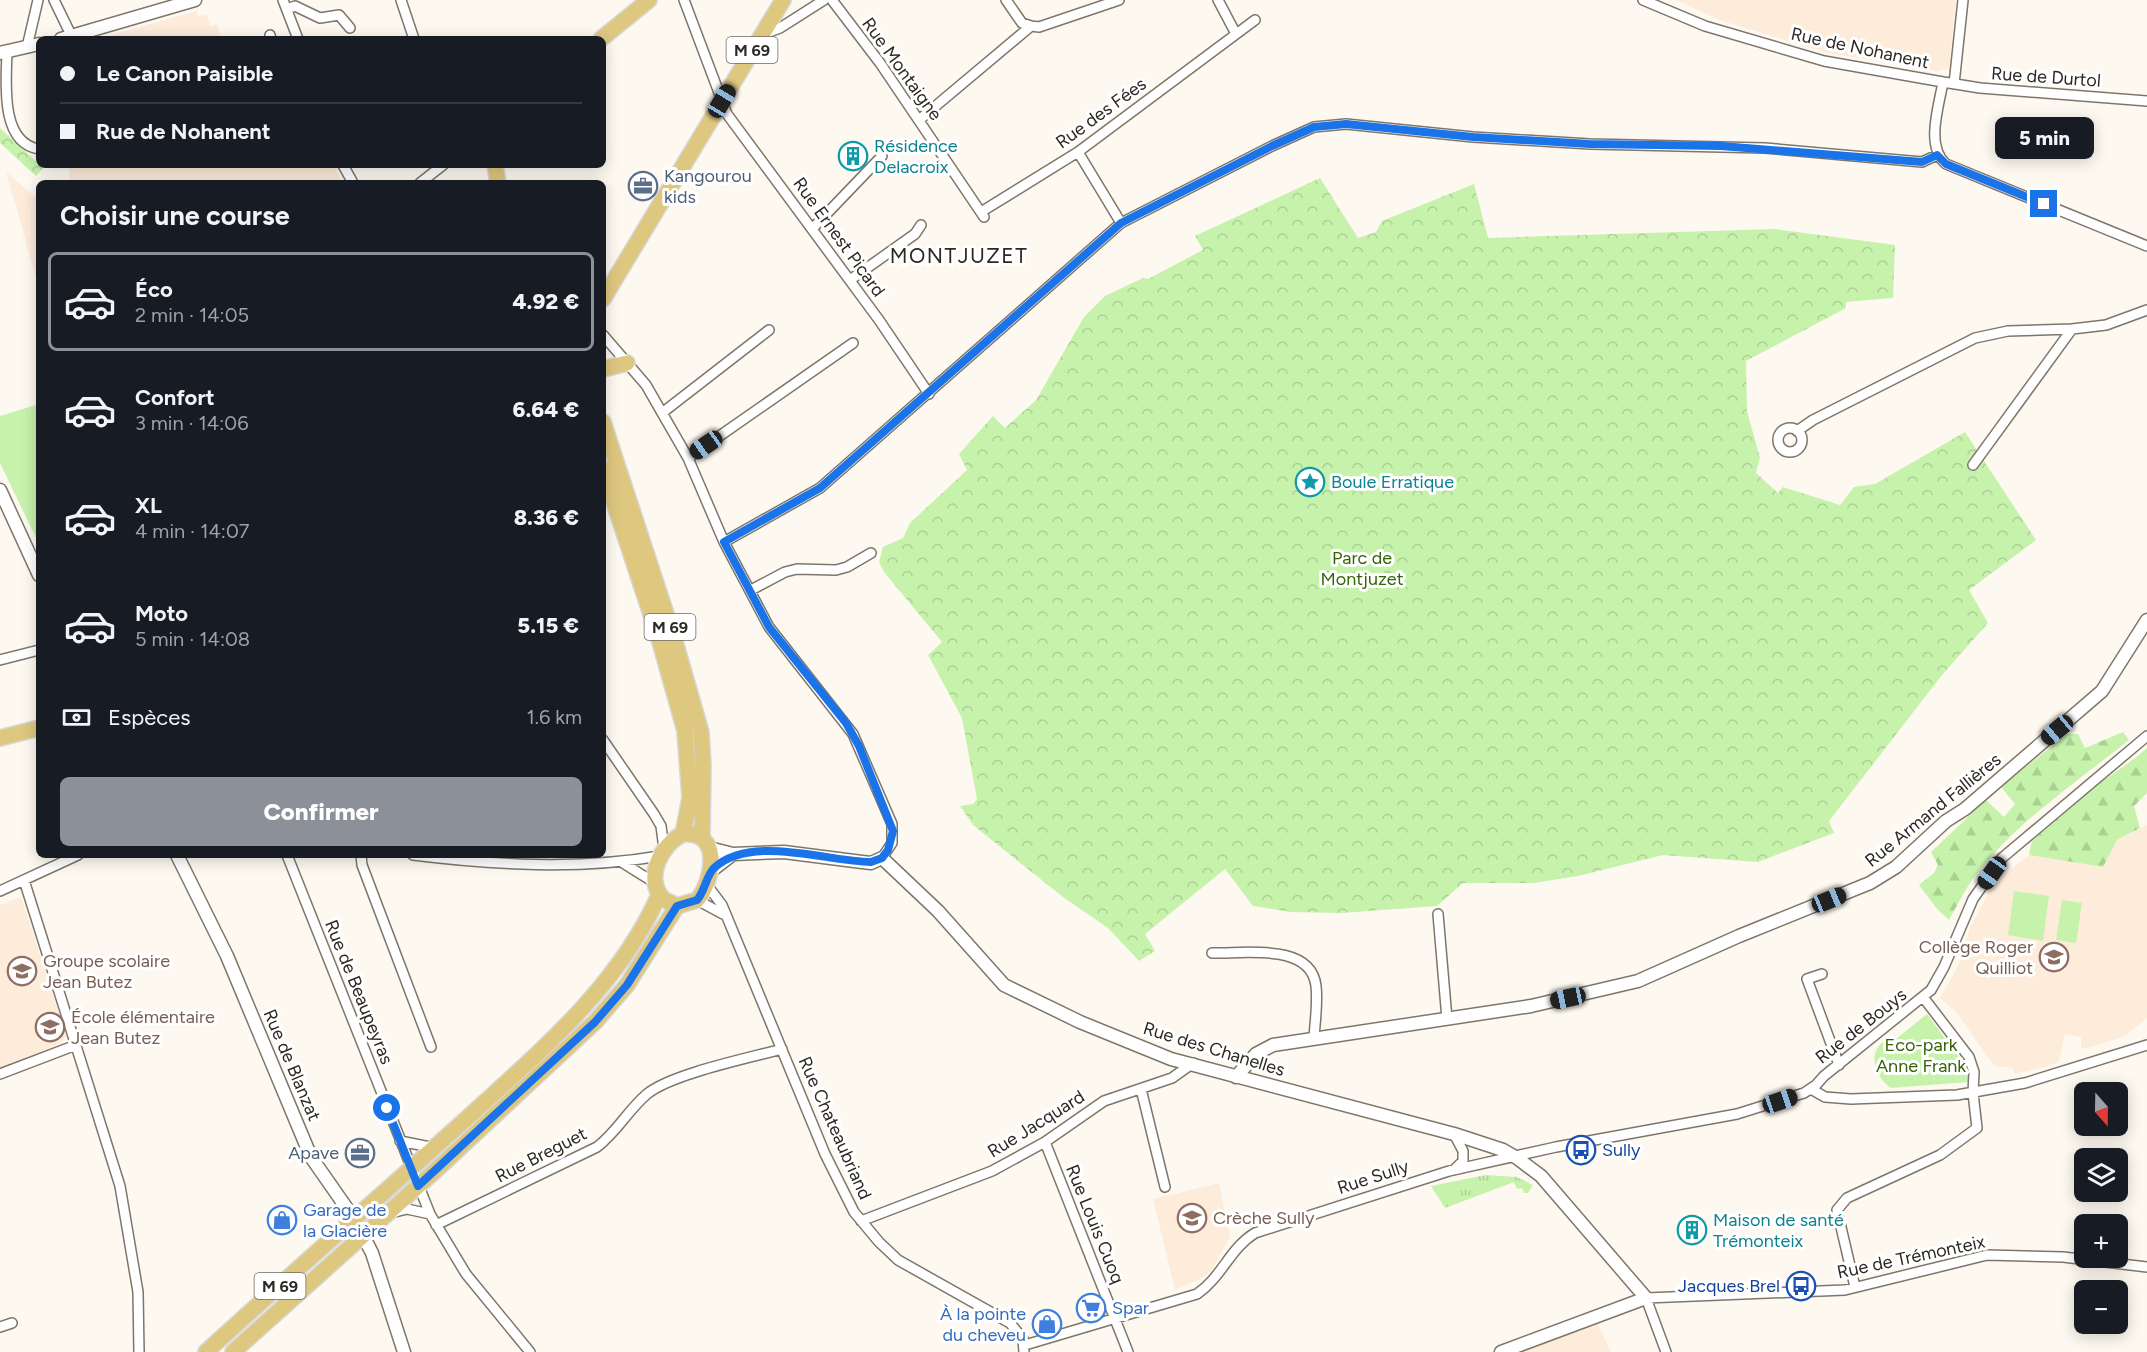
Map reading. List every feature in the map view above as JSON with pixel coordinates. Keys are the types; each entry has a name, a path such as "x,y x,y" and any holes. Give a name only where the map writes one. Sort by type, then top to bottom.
{"main road":[{"path":"605,36 649,0"},
{"name":"M 69","path":"606,294 783,0"},
{"path":"606,368 613,364 627,363"},
{"name":"M 69","path":"606,431 674,638 701,732 704,765 705,843"},
{"name":"M 69","path":"606,478 667,662 685,731 690,798 679,836"},
{"path":"0,738 36,729"},
{"path":"679,836 705,843 709,878 697,900 677,906 666,902 657,889 662,852 679,836"},
{"name":"M 69","path":"206,1352 411,1170 583,1010 612,973 657,889"},
{"name":"M 69","path":"233,1352 418,1186 595,1022 627,985 677,906"}],"street":[{"path":"36,148 27,146 9,125 5,110 3,52 33,46 39,0"},
{"path":"54,0 68,36"},
{"path":"76,36 195,0"},
{"path":"401,0 413,36"},
{"name":"Rue Ernest Picard","path":"684,0 727,114 813,228 928,394"},
{"path":"762,35 780,28 824,0"},
{"name":"Rue Montaigne","path":"832,0 919,120 982,214"},
{"path":"1006,0 1022,23 1039,27 1119,0"},
{"path":"1218,0 1236,34"},
{"name":"Rue de Nohanent","path":"1643,0 1663,4 1705,26 1824,61 1942,82 1935,139 1937,155"},
{"path":"1954,84 1964,0"},
{"path":"285,4 295,6 320,18 339,15 350,28"},
{"path":"285,4 297,36"},
{"name":"Rue des Fées","path":"982,214 1078,152 1255,20"},
{"path":"919,120 1031,26"},
{"name":"Rue de Durtol","path":"1942,82 2147,100"},
{"path":"724,542 820,488 1121,223 1303,131 1325,125 1346,124 1473,137 1590,144 1765,148 1922,162 1937,155 1946,164 2147,246"},
{"path":"1078,152 1121,223"},
{"path":"813,228 882,156"},
{"path":"424,180 439,168"},
{"path":"850,280 915,234 921,225"},
{"path":"1797,431 1813,420 1975,338 2008,331 2072,329 2106,325 2147,310"},
{"path":"1973,465 2072,329"},
{"path":"662,413 769,330"},
{"path":"606,338 646,385 688,458 724,542 769,627 846,723 859,746 892,824 892,843 882,858 871,862 784,852 733,854 705,843"},
{"path":"688,458 853,343"},
{"path":"0,490 36,568"},
{"path":"751,590 785,572 797,569 815,571 847,567 871,552"},
{"name":"Rue Armand Fallières","path":"1236,1077 1247,1062 1262,1050 1314,1038 1531,1006 1638,981 1883,876 2102,691 2147,620"},
{"path":"0,660 36,651"},
{"name":"Rue de Bouys","path":"1517,1158 1556,1148 1737,1114 1811,1089 1923,997 1944,966 1973,899 2002,858 2147,736"},
{"path":"462,858 554,865 621,862 662,852 661,826 644,796 606,744"},
{"path":"661,826 679,836"},
{"path":"709,878 733,854"},
{"path":"0,891 72,858"},
{"name":"Rue de Blanzat","path":"178,858 227,956 311,1157 355,1220 372,1253 404,1352"},
{"name":"Rue de Beaupeyras","path":"288,858 430,1214 466,1274 530,1352"},
{"path":"362,858 362,865 431,1047"},
{"name":"Rue des Chanelles","path":"882,858 938,911 1004,985 1080,1022 1142,1048 1193,1064 1454,1134 1503,1150 1517,1158 1541,1176 1646,1298"},
{"path":"621,862 641,872 657,889"},
{"name":"Rue Chateaubriand","path":"709,878 834,1175 861,1221 898,1260 1010,1323 1020,1333 1024,1349"},
{"path":"24,880 120,1186 138,1292 139,1352"},
{"path":"697,900 723,914"},
{"path":"1438,914 1447,1019"},
{"path":"1212,953 1278,954 1297,958 1311,971 1316,986 1314,1038"},
{"path":"1822,974 1808,979 1839,1065"},
{"path":"1855,1287 1837,1210 1847,1198 1940,1155 1960,1143 1977,1128 1973,1093 1974,1072 1969,1057 1923,997"},
{"path":"0,1074 76,1045"},
{"path":"1811,1089 1825,1097 1851,1099 1973,1093 2025,1083 2147,1045"},
{"name":"Rue Breguet","path":"436,1225 597,1147 612,1135 646,1094 664,1083 782,1049"},
{"name":"Rue Jacquard","path":"861,1221 992,1171 1045,1142 1104,1101 1172,1078 1193,1064"},
{"path":"1141,1089 1164,1187"},
{"path":"1454,1134 1463,1151 1463,1161 1454,1170"},
{"path":"400,1141 435,1148"},
{"name":"Rue Louis Cuoq","path":"1045,1142 1128,1352"},
{"name":"Rue Sully","path":"1024,1349 1197,1294 1212,1284 1240,1242 1255,1233 1454,1170 1517,1158"},
{"path":"386,1214 407,1209 430,1214"},
{"name":"Rue de Trémonteix","path":"1646,1298 1829,1291 1855,1287 1987,1255 2063,1257 2147,1267"},
{"path":"1501,1352 1646,1298 1666,1352"},
{"path":"0,1327 12,1323"}],"shaded area":[{"path":"1677,0 1956,0 1949,68 1937,71 1828,53 1719,20"},
{"path":"197,11 198,16 207,15 211,26 217,24 221,36 113,36"},
{"path":"69,168 335,168 341,180 69,180"},
{"path":"6,172 36,197 36,278"},
{"name":"Collège Roger Quilliot","path":"2147,825 2147,1018 2125,1036 2088,1048 2081,1048 2081,1037 2065,1034 2059,1062 2045,1067 2015,1074 2012,1068 1994,1066 1956,1012 1940,998 1959,964 1970,928 1989,891 1999,879 2029,855 2103,867 2117,840"},
{"name":"Groupe scolaire Jean Butez","path":"18,898 22,899 66,1036 61,1043 0,1069 0,905"},
{"name":"Crèche Sully","path":"1219,1183 1230,1237 1211,1271 1198,1280 1175,1290 1153,1199"},
{"path":"1597,1322 1611,1352 1520,1352"}],"green space":[{"path":"0,128 36,161 36,168 43,168 36,176 0,143"},
{"name":"Parc de Montjuzet","path":"1320,178 1358,238 1376,232 1382,221 1474,184 1488,238 1775,229 1895,245 1893,298 1846,302 1846,308 1746,361 1747,411 1760,458 1756,473 1778,493 1783,487 1840,505 1854,487 1875,484 1965,432 2036,540 1969,590 1988,623 1942,675 1829,821 1834,833 1758,862 1663,855 1578,876 1534,883 1463,883 1437,906 1341,913 1291,912 1253,906 1225,869 1145,934 1155,951 1139,961 1108,928 1063,897 973,825 960,806 973,804 977,799 962,718 928,655 942,642 884,572 879,562 883,547 903,538 910,523 967,470 959,454 993,416 1005,428 1036,400 1084,317 1105,296 1143,278 1148,279 1203,250 1195,236"},
{"path":"36,405 36,538 0,463 0,416"},
{"path":"2123,732 2129,740 2028,820 1991,856 1971,881 1949,920 1937,909 1919,885 1934,873 1938,865 1931,852 1986,800 2004,817 2015,804 2001,787 2067,734 2078,734 2085,748"},
{"path":"2147,748 2147,793 2134,806 2140,828 2117,840 2103,867 2029,855 2033,839 2053,817"},
{"path":"2014,891 2049,896 2043,941 2008,935"},
{"path":"2062,900 2082,903 2076,943 2056,940"},
{"name":"Eco-park Anne Frank","path":"1927,1014 1967,1068 1968,1082 1891,1088 1877,1072 1875,1052 1884,1041 1891,1043"},
{"path":"1486,1175 1517,1177 1533,1185 1528,1193 1524,1193 1522,1188 1517,1189 1514,1182 1445,1208 1431,1186"}],"place":[{"name":"Résidence Delacroix","path":"853,156"},
{"name":"Kangourou kids","path":"643,186"},
{"name":"Boule Erratique","path":"1310,482"},
{"name":"Collège Roger Quilliot","path":"2054,957"},
{"name":"Groupe scolaire Jean Butez","path":"22,971"},
{"name":"École élémentaire Jean Butez","path":"50,1027"},
{"name":"Sully","path":"1581,1150"},
{"name":"Apave","path":"360,1153"},
{"name":"Crèche Sully","path":"1192,1218"},
{"name":"Garage de la Glacière","path":"282,1220"},
{"name":"Maison de santé Trémonteix","path":"1692,1230"},
{"name":"Jacques Brel","path":"1801,1286"},
{"name":"Spar","path":"1091,1308"},
{"name":"À la pointe du cheveu","path":"1047,1324"}],"district":[{"name":"MONTJUZET","path":"959,255"}],"route":[{"path":"387,1108 418,1186 595,1022 627,985 677,906 697,900 707,885 711,871 727,858 733,854 766,851 862,862 877,861 882,858 892,843 892,824 859,746 846,723 769,627 724,542 820,488 1121,223 1303,131 1325,125 1346,124 1473,137 1590,144 1765,148 1922,162 1937,155 1946,164 2044,204"}]}
